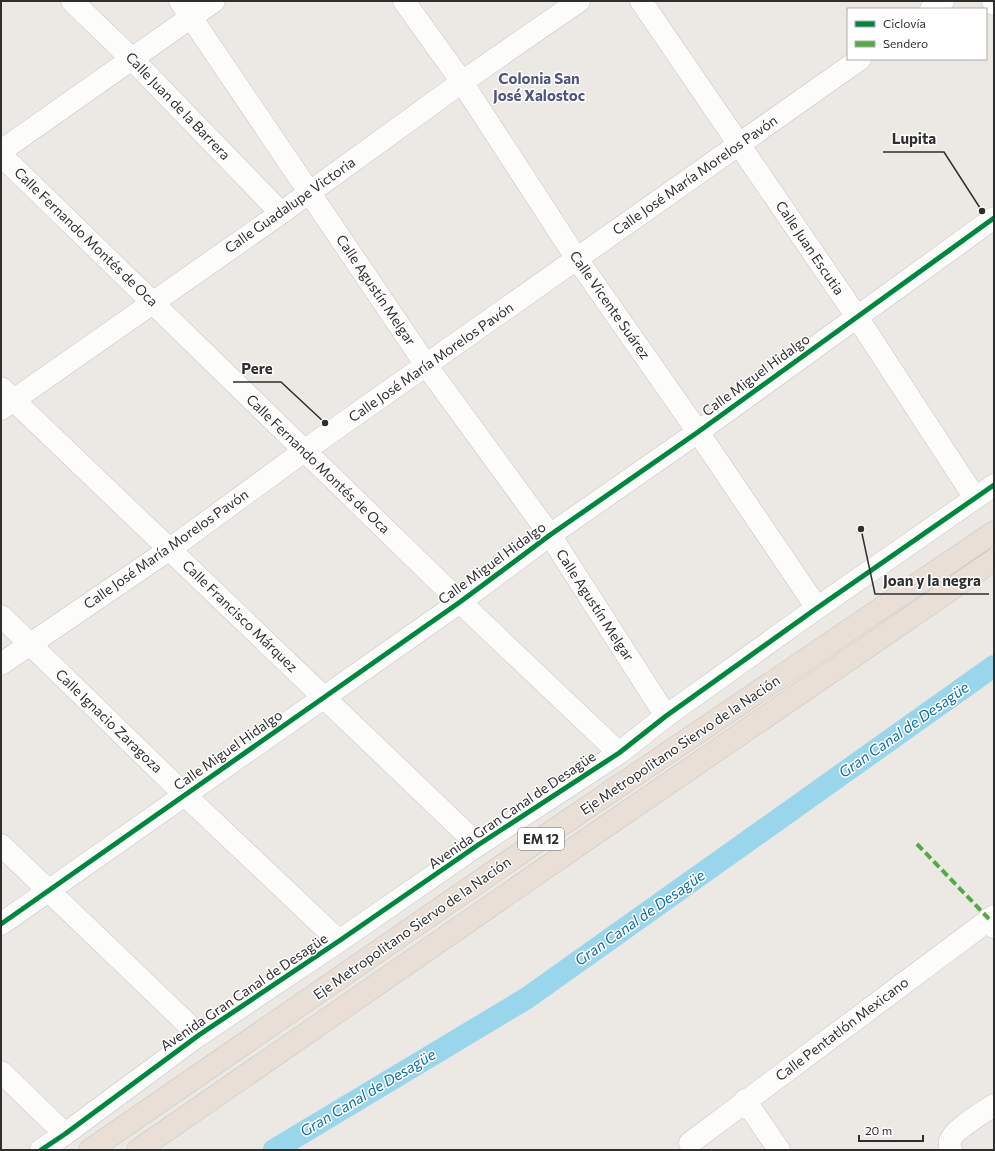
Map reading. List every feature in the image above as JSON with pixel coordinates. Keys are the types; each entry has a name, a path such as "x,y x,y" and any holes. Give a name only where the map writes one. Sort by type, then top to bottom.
{"highway":[{"name":"Eje Metropolitano Siervo de la Nación","path":"90,1150 545,836 994,532"},
{"name":"Eje Metropolitano Siervo de la Nación","path":"138,1150 994,560"}],"street":[{"name":"Calle Juan de la Barrera","path":"72,1 132,59 282,213"},
{"path":"1,151 132,59 186,9 214,1"},
{"name":"Calle Vicente Suárez","path":"404,1 462,82 577,259 698,432 817,608"},
{"name":"Calle Guadalupe Victoria","path":"5,399 153,302 282,213 462,82 579,1"},
{"name":"Calle Juan Escutia","path":"641,1 856,317 975,498"},
{"path":"932,8 943,1"},
{"name":"Calle Agustín Melgar","path":"186,9 426,365 550,535 666,716"},
{"name":"Calle José María Morelos Pavón","path":"1,664 170,549 304,451 859,60"},
{"name":"Calle Fernando Montés de Oca","path":"1,155 460,602 619,753"},
{"name":"Calle Miguel Hidalgo","path":"1,924 460,602 550,535 698,432 994,218"},
{"name":"Calle Francisco Márquez","path":"5,399 170,549 478,845"},
{"name":"Avenida Gran Canal de Desagüe","path":"41,1150 199,1035 478,845 619,753 666,716 817,608 994,485"},
{"name":"Calle Ignacio Zaragoza","path":"1,616 185,795 339,941"},
{"path":"1,845 199,1035"},
{"name":"Calle Pentatlón Mexicano","path":"690,1143 745,1100 992,920"},
{"path":"1,1072 65,1134"},
{"path":"745,1100 779,1150"},
{"path":"951,1150 950,1141 953,1135 994,1105"}],"waterway":[{"name":"Gran Canal de Desagüe","path":"274,1150 527,998 994,666"}],"marked path":[{"path":"917,844 989,919"}],"cycle path":[{"path":"1,924 460,602 550,535 698,432 994,218"},
{"path":"41,1150 199,1035 478,845 619,753 666,716 817,608 994,485"}],"place":[{"name":"Lupita","path":"982,211"},
{"name":"Pere","path":"325,423"},
{"name":"Joan y la negra","path":"861,529"}],"district":[{"name":"Colonia San José Xalostoc","path":"539,88"}]}
